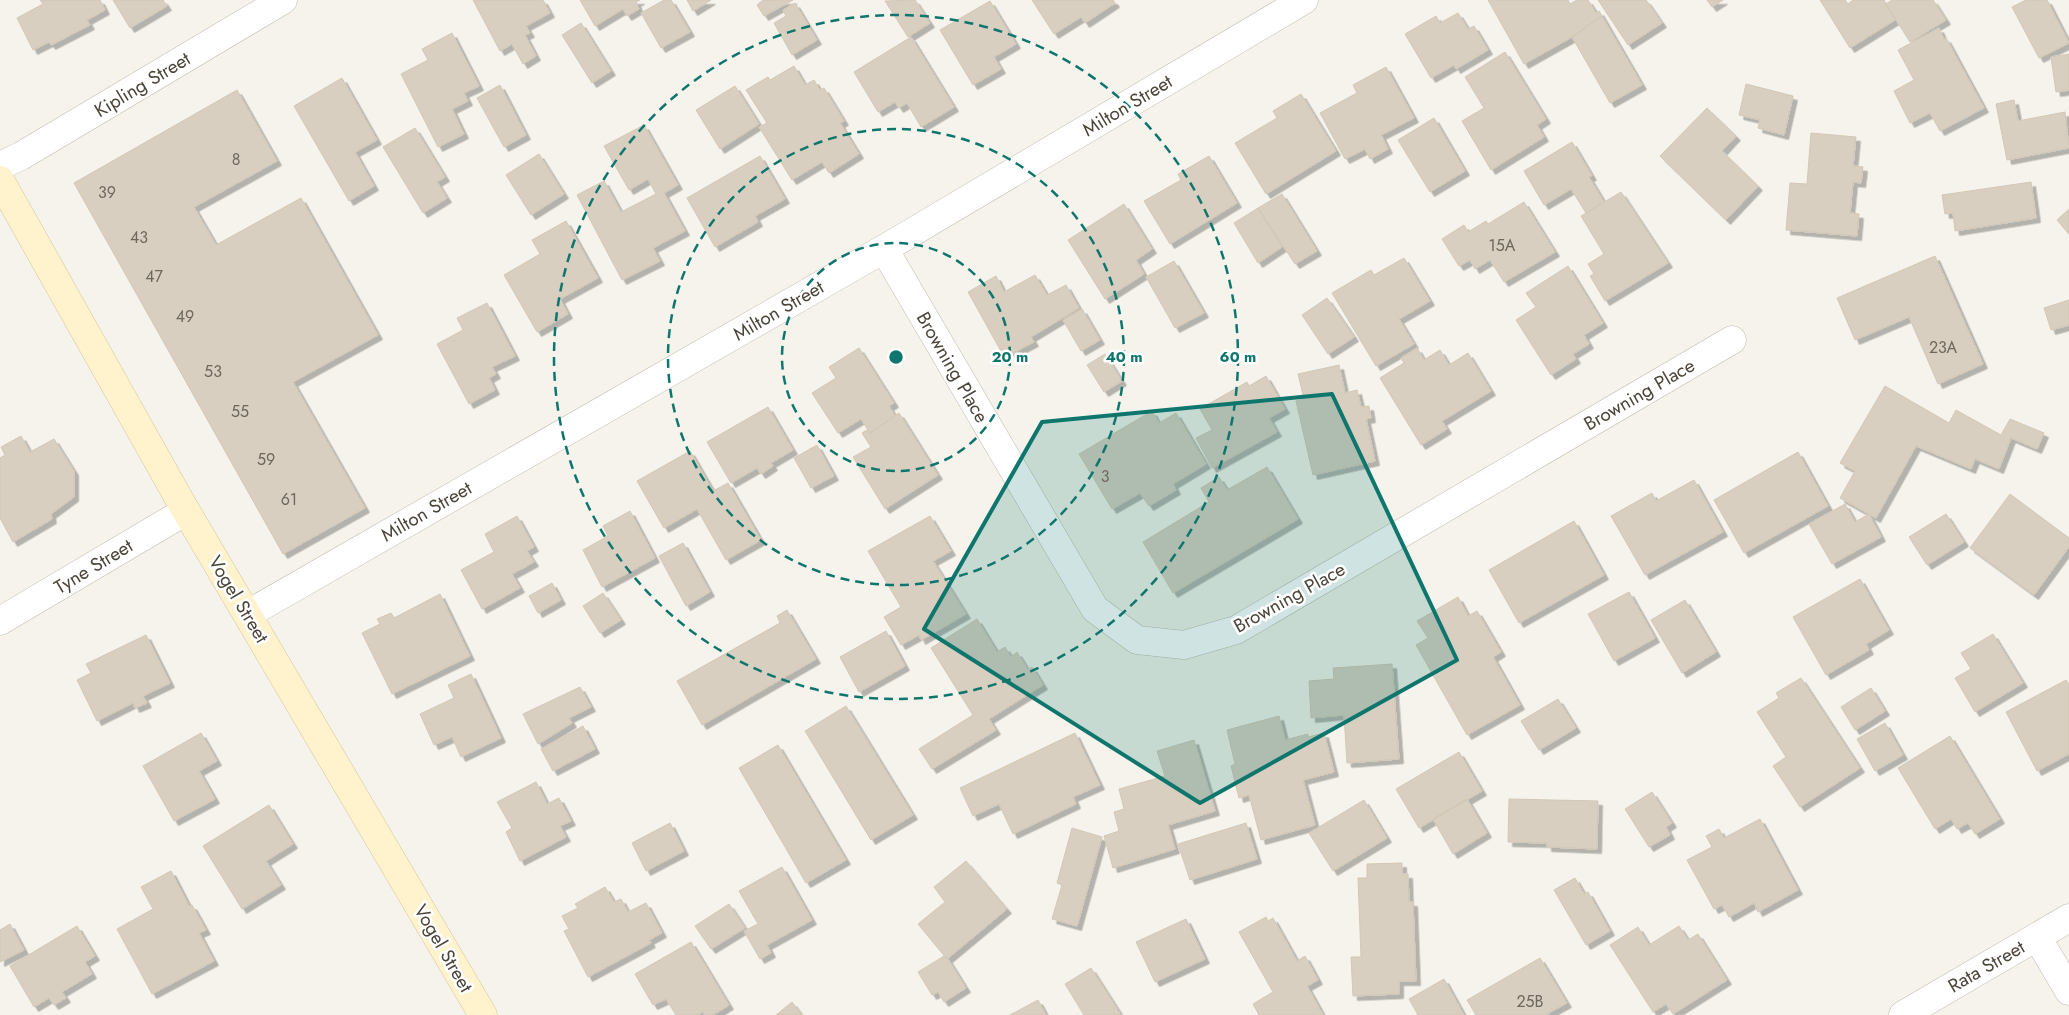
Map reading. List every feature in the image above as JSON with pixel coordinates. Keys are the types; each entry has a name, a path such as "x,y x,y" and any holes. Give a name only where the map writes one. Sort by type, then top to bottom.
{"main road":[{"name":"Vogel Street","path":"0,180 186,511 483,1015"}],"street":[{"name":"Kipling Street","path":"0,166 21,156 283,0"},
{"name":"Milton Street","path":"248,614 884,249 1304,0"},
{"name":"Browning Place","path":"884,249 1095,609 1137,640 1184,645 1236,630 1732,340"},
{"name":"Tyne Street","path":"0,621 186,511"},
{"name":"Rata Street","path":"1903,1015 2069,918"},
{"path":"2037,936 2069,992"}],"highlighted area":[{"path":"1332,394 1457,660 1200,803 924,629 1042,422"}],"building":[{"path":"40,0 100,0 105,10 87,20 90,25 51,45 49,42 33,50 17,18 43,4"},
{"path":"113,0 163,0 167,6 130,28"},
{"path":"473,0 543,0 550,13 526,26 530,33 525,35 536,56 523,64 512,44 500,51"},
{"path":"580,0 640,0 636,2 639,9 627,16 623,9 595,26"},
{"path":"664,0 671,0 690,32 661,48 641,13"},
{"path":"687,0 711,0 693,11"},
{"path":"763,0 793,0 764,16 757,5"},
{"path":"915,0 930,23 908,37 885,1"},
{"path":"1032,0 1113,0 1115,3 1085,23 1081,17 1054,34"},
{"path":"1488,0 1568,0 1570,4 1577,0 1588,0 1596,13 1599,11 1602,16 1572,37 1524,64"},
{"path":"1598,0 1646,0 1662,23 1628,45"},
{"path":"1707,0 1723,0 1712,7"},
{"path":"1820,0 1845,0 1848,4 1853,0 1884,0 1895,20 1850,48"},
{"path":"1892,0 1933,0 1946,20 1910,42 1886,4"},
{"path":"2026,0 2047,0 2069,43 2039,58 2012,7"},
{"path":"990,1 1016,44 994,57 1001,69 973,85 940,30"},
{"path":"795,3 817,40 792,55 774,23 786,16 783,10"},
{"path":"1458,13 1468,29 1474,26 1488,50 1456,69 1454,65 1431,78 1405,34 1436,16 1440,23"},
{"path":"1602,16 1642,85 1610,103 1572,37"},
{"path":"581,23 611,71 592,83 562,35"},
{"path":"1939,28 1984,108 1940,131 1930,113 1910,123 1894,91 1914,80 1898,50"},
{"path":"452,33 479,86 464,93 468,101 452,109 464,134 438,147 401,74 428,60 422,49"},
{"path":"911,37 954,107 921,127 907,103 899,108 895,102 878,112 854,72"},
{"path":"1505,52 1546,119 1537,125 1544,137 1491,170 1462,121 1484,108 1465,77"},
{"path":"2069,54 2069,90 2056,92 2051,57"},
{"path":"794,66 805,85 814,80 820,90 824,88 844,121 840,123 859,154 829,173 822,162 792,180 759,127 767,123 746,90 768,77 770,80"},
{"path":"1386,67 1414,118 1381,135 1388,149 1370,159 1365,149 1345,159 1320,113 1357,93 1353,85"},
{"path":"342,78 377,140 355,152 374,186 349,201 294,106"},
{"path":"1746,84 1793,96 1784,135 1758,128 1760,120 1739,115"},
{"path":"500,85 526,135 504,147 477,98"},
{"path":"735,86 759,124 720,149 696,110"},
{"path":"237,90 277,161 194,207 216,245 301,198 378,335 293,382 365,508 283,554 74,183"},
{"path":"1301,94 1336,151 1266,194 1235,143 1277,118 1273,111"},
{"path":"2014,100 2018,121 2065,112 2069,148 2007,160 1996,104"},
{"path":"1707,108 1736,136 1722,151 1758,186 1726,220 1660,156"},
{"path":"1434,118 1465,171 1430,192 1398,140"},
{"path":"644,125 678,185 664,193 685,231 653,248 660,261 622,280 577,195 604,181 621,212 656,194 648,179 629,190 604,146"},
{"path":"415,128 445,177 437,182 447,198 423,213 383,147"},
{"path":"1811,133 1856,137 1853,166 1863,167 1861,183 1853,182 1850,213 1859,214 1857,236 1786,230 1790,183 1807,184"},
{"path":"1572,142 1592,176 1589,177 1604,202 1586,213 1571,189 1544,205 1524,171"},
{"path":"539,154 564,194 531,215 506,175"},
{"path":"760,156 785,199 755,216 758,222 715,247 687,198"},
{"path":"1209,156 1237,203 1170,244 1144,201 1181,180 1178,174"},
{"path":"2031,182 2036,218 1955,231 1953,213 1945,214 1942,195"},
{"path":"1621,192 1668,263 1605,301 1590,276 1594,274 1588,264 1604,254 1581,216"},
{"path":"1282,194 1317,251 1295,264 1258,208"},
{"path":"1524,202 1555,252 1504,282 1490,260 1475,269 1470,260 1459,266 1442,239 1464,225 1468,232 1486,221 1488,224"},
{"path":"1124,204 1152,249 1136,260 1144,274 1105,299 1068,240"},
{"path":"1258,208 1282,247 1258,263 1234,223"},
{"path":"2069,209 2069,234 2057,220"},
{"path":"566,221 598,278 560,299 568,314 537,332 504,275 540,254 532,240"},
{"path":"1935,256 1983,364 1938,384 1909,317 1855,340 1837,298"},
{"path":"1404,258 1430,301 1399,319 1414,344 1376,366 1332,293 1371,270 1374,275"},
{"path":"1174,261 1204,313 1175,328 1146,277"},
{"path":"1568,266 1603,323 1584,335 1589,344 1573,354 1576,359 1551,375 1516,320 1536,307 1526,293"},
{"path":"1035,275 1047,295 1066,285 1079,308 1031,337 1034,342 1011,354 1008,349 1002,353 968,292 996,276 1004,292"},
{"path":"1327,298 1354,337 1328,354 1302,315"},
{"path":"2069,300 2069,325 2051,330 2044,308"},
{"path":"487,303 515,356 492,367 496,374 489,378 495,390 469,404 437,344 463,330 457,318"},
{"path":"1082,309 1100,340 1081,351 1063,320"},
{"path":"859,348 894,403 889,406 895,416 870,433 861,419 838,433 812,393 836,378 829,367"},
{"path":"1417,348 1424,360 1440,350 1449,365 1468,353 1491,391 1442,421 1447,429 1421,445 1380,378 1404,363 1401,358"},
{"path":"1105,354 1122,381 1104,392 1087,365"},
{"path":"1339,365 1345,393 1357,390 1361,407 1369,406 1371,418 1366,419 1375,461 1313,475 1296,401 1304,399 1298,374"},
{"path":"1266,376 1285,409 1269,418 1277,432 1212,468 1196,438 1212,430 1200,409 1247,382 1249,386"},
{"path":"1885,386 1949,423 1956,410 2001,435 2010,419 2044,433 2037,449 2011,438 1999,469 1975,459 1971,469 1916,446 1876,518 1840,498 1855,471 1840,463"},
{"path":"768,407 793,450 771,463 773,466 761,474 757,468 731,483 707,442"},
{"path":"1152,411 1159,423 1176,413 1206,464 1173,484 1176,490 1149,506 1140,493 1112,509 1079,454"},
{"path":"899,413 938,475 885,509 853,457 871,447 862,433 867,430 870,433"},
{"path":"21,436 30,452 54,439 74,471 74,497 51,514 52,519 13,542 0,518 0,458 5,455 1,447"},
{"path":"817,445 834,476 811,488 794,458"},
{"path":"690,451 713,491 728,483 761,540 726,560 697,509 664,528 637,481"},
{"path":"1798,452 1828,506 1744,553 1714,500"},
{"path":"1267,467 1298,519 1173,593 1143,542 1209,502 1201,488 1219,477 1227,490"},
{"path":"1694,480 1723,532 1645,575 1611,516 1652,493 1656,501"},
{"path":"2010,494 2069,538 2069,547 2034,595 1970,548"},
{"path":"1845,504 1855,522 1869,514 1881,537 1832,564 1809,524"},
{"path":"630,511 655,558 602,587 583,550 608,536 603,526"},
{"path":"1946,514 1964,542 1927,565 1909,537"},
{"path":"517,516 534,547 527,551 534,562 512,574 520,588 482,609 461,570 494,552 485,534"},
{"path":"930,516 951,551 933,561 966,614 921,640 919,635 901,645 884,617 901,607 868,551"},
{"path":"1574,521 1604,575 1519,623 1489,570"},
{"path":"683,543 710,592 686,606 659,556"},
{"path":"1860,579 1889,630 1866,644 1869,650 1826,675 1793,617"},
{"path":"552,583 561,600 538,613 529,596"},
{"path":"1629,592 1655,638 1614,661 1588,614"},
{"path":"603,593 621,620 600,633 583,606"},
{"path":"440,594 470,656 392,694 362,633 380,624 377,619 391,613 394,618"},
{"path":"1458,597 1468,616 1477,611 1501,652 1493,657 1520,705 1467,735 1416,645 1428,638 1417,621"},
{"path":"1685,600 1716,652 1682,673 1651,620"},
{"path":"787,610 816,659 702,725 677,681 780,623 777,616"},
{"path":"977,619 997,652 1005,647 1011,657 1017,652 1028,670 1032,667 1043,685 989,719 996,730 932,769 919,749 973,715 931,648"},
{"path":"886,631 905,666 859,692 840,657"},
{"path":"1993,634 2023,683 1975,712 1955,678 1971,669 1961,653"},
{"path":"146,635 170,683 143,696 147,703 135,708 133,703 97,721 77,680 91,673 86,664"},
{"path":"1392,664 1399,759 1347,763 1344,715 1311,718 1309,681 1334,679 1333,668"},
{"path":"471,674 501,738 461,757 452,737 434,745 420,714 454,698 448,685"},
{"path":"1801,678 1860,768 1800,807 1773,766 1786,757 1757,712 1779,698 1776,693"},
{"path":"2066,680 2069,684 2069,754 2037,771 2006,712"},
{"path":"580,687 591,707 569,718 572,723 538,744 523,714"},
{"path":"1871,688 1885,711 1855,730 1841,707"},
{"path":"1558,699 1576,728 1539,750 1521,721"},
{"path":"846,706 913,815 871,840 805,731"},
{"path":"1279,716 1285,740 1308,734 1308,737 1324,733 1334,772 1303,780 1315,825 1261,840 1249,795 1239,798 1231,766 1235,764 1227,730"},
{"path":"1885,723 1903,755 1875,771 1857,739"},
{"path":"583,726 595,749 553,771 541,749"},
{"path":"201,733 217,761 199,771 215,799 174,821 143,766"},
{"path":"1075,733 1100,785 1073,797 1076,804 1013,834 999,804 973,816 960,788"},
{"path":"1950,736 2000,819 1975,834 1968,823 1957,829 1951,819 1935,829 1898,768"},
{"path":"1194,740 1215,811 1168,825 1175,849 1113,868 1104,836 1119,831 1114,812 1124,809 1119,789 1165,776 1157,751"},
{"path":"778,745 846,860 806,883 739,768"},
{"path":"1459,752 1482,791 1419,828 1396,789"},
{"path":"536,782 547,804 559,798 571,821 560,826 566,837 520,861 506,832 512,828 497,802"},
{"path":"1652,792 1672,823 1666,827 1670,835 1649,847 1625,809"},
{"path":"1467,799 1487,833 1453,854 1433,819"},
{"path":"1509,799 1598,801 1597,849 1547,847 1547,843 1508,842"},
{"path":"1364,800 1387,838 1333,871 1309,833"},
{"path":"269,805 293,844 266,861 281,885 242,909 203,846"},
{"path":"1760,819 1798,890 1758,912 1754,903 1729,917 1722,905 1714,909 1687,860 1712,847 1706,836 1719,829 1724,838"},
{"path":"670,823 684,851 646,871 632,843"},
{"path":"1246,823 1257,859 1190,880 1178,844"},
{"path":"1072,828 1102,837 1077,926 1052,919 1062,885 1057,883"},
{"path":"966,861 1007,909 947,959 918,924 945,902 934,887"},
{"path":"1402,863 1402,874 1408,874 1409,902 1413,902 1416,981 1399,981 1399,994 1353,996 1351,957 1361,957 1358,878 1367,878 1367,864"},
{"path":"782,867 812,920 767,945 771,953 760,959 744,931 758,924 739,891"},
{"path":"171,871 189,906 192,905 206,930 199,933 214,961 152,994 117,929 153,909 141,887"},
{"path":"1575,878 1584,894 1588,892 1610,931 1586,945 1554,890"},
{"path":"605,887 614,902 621,899 628,912 646,903 662,933 649,940 651,943 588,977 564,931 569,929 562,916 578,908 575,904"},
{"path":"729,904 745,928 711,949 695,926"},
{"path":"1266,917 1268,921 1273,918 1297,961 1305,956 1318,980 1307,986 1323,1015 1259,1015 1253,1004 1273,992 1239,932"},
{"path":"1186,919 1205,959 1155,982 1136,942"},
{"path":"10,924 24,950 0,962 0,930"},
{"path":"77,926 95,956 85,962 92,974 62,992 66,998 54,1005 49,998 34,1007 10,966"},
{"path":"1679,926 1688,940 1698,934 1727,980 1673,1014 1666,1004 1653,1012 1610,945 1638,927 1649,945"},
{"path":"691,942 729,1005 713,1015 704,1015 703,1012 697,1015 676,1015 666,999 653,1005 635,974"},
{"path":"944,956 948,959 966,988 944,1002 938,992 932,995 918,972"},
{"path":"1540,958 1567,1003 1545,1015 1476,1015 1467,1000"},
{"path":"1091,968 1121,1015 1084,1015 1065,984"},
{"path":"1444,979 1464,1015 1418,1015 1409,999"},
{"path":"1038,1000 1046,1015 1010,1015"},
{"path":"792,1002 802,1015 776,1015"}]}
